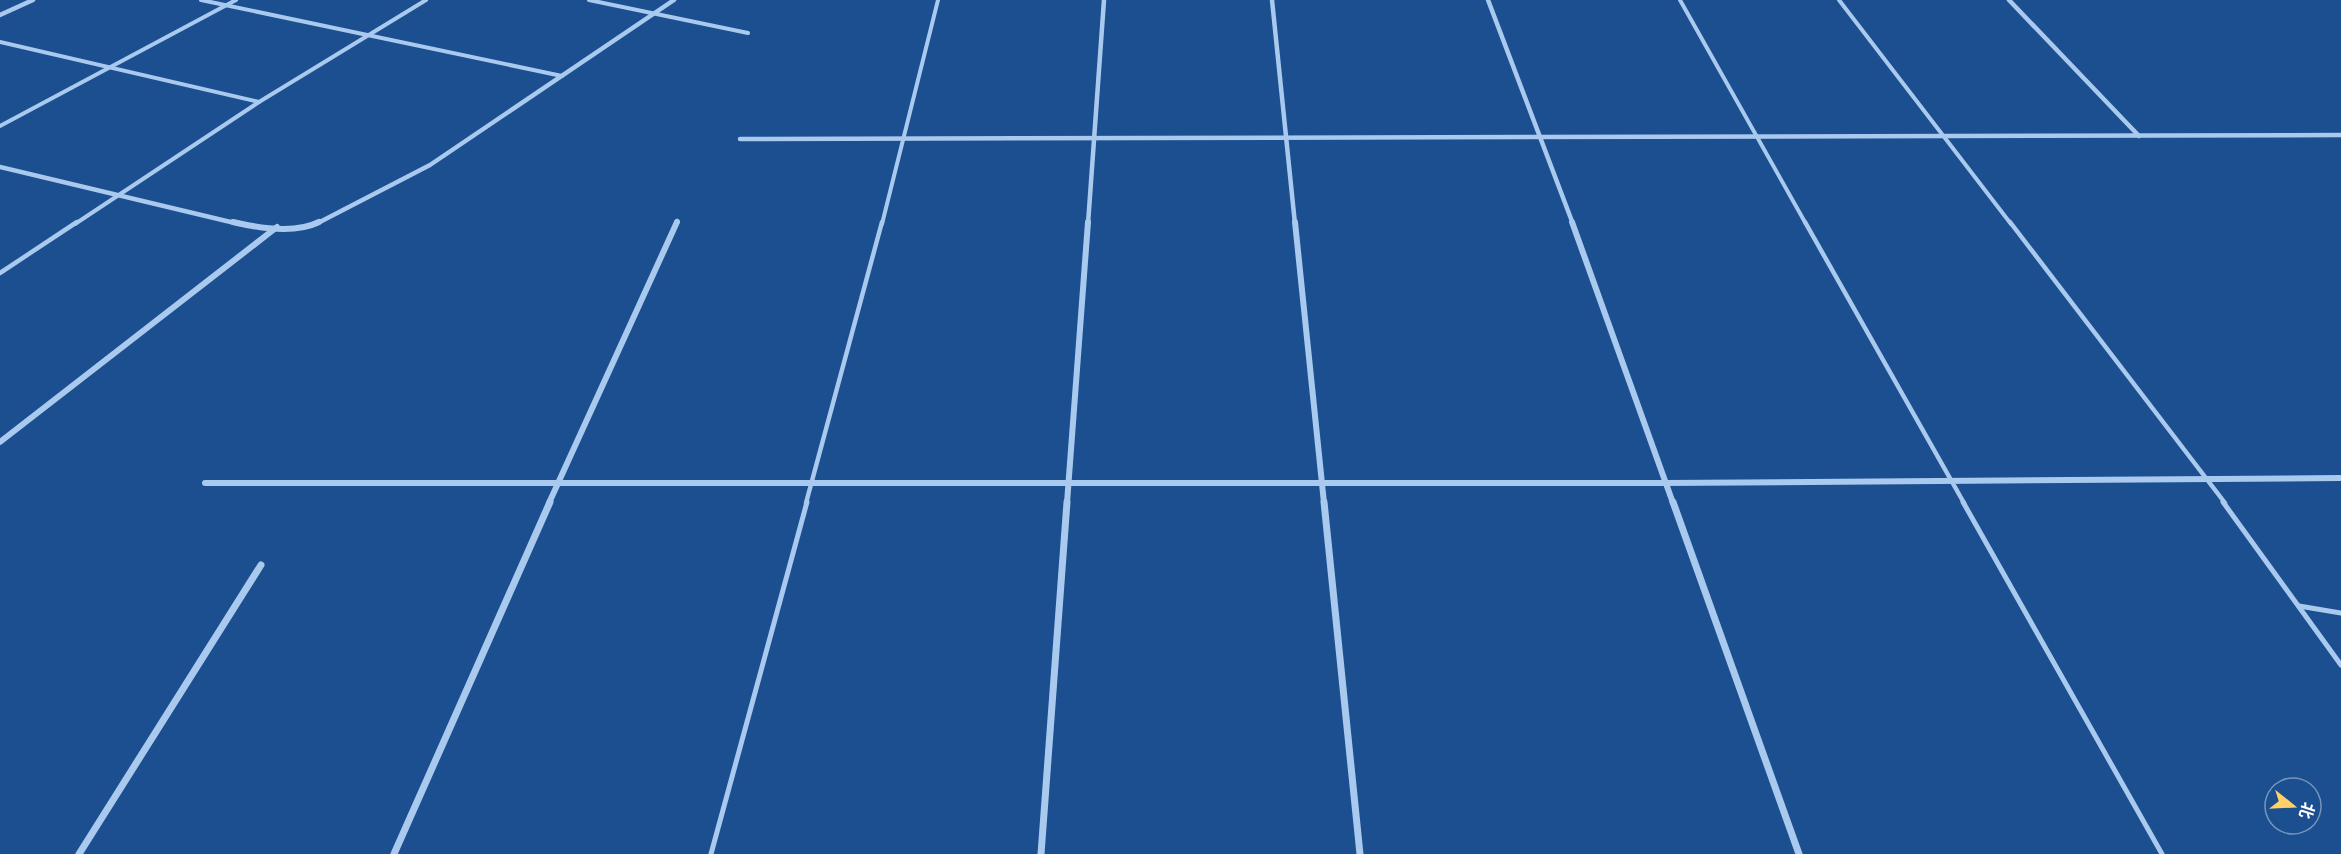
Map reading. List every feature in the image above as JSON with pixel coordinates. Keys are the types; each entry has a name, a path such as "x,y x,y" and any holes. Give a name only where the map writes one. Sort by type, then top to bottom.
{"street":[{"path":"0,15 33,0"},
{"path":"0,167 258,228 309,227 430,165 674,0"},
{"path":"1041,854 1104,0"},
{"path":"1272,0 1360,854"},
{"path":"1488,0 1542,138 1799,854"},
{"path":"2009,0 2139,136"},
{"path":"740,139 2341,135"},
{"path":"394,854 677,221"},
{"path":"0,442 277,227"},
{"path":"205,483 1666,483 2341,478"},
{"path":"79,854 261,565"}],"lane":[{"path":"201,0 562,76"},
{"path":"0,126 236,0"},
{"path":"0,273 259,102 426,0"},
{"path":"589,0 656,12 748,33"},
{"path":"711,854 905,139 938,0"},
{"path":"1680,0 2162,854"},
{"path":"1839,0 2206,479 2341,665"},
{"path":"0,42 259,102"},
{"path":"2298,605 2341,613"}]}
